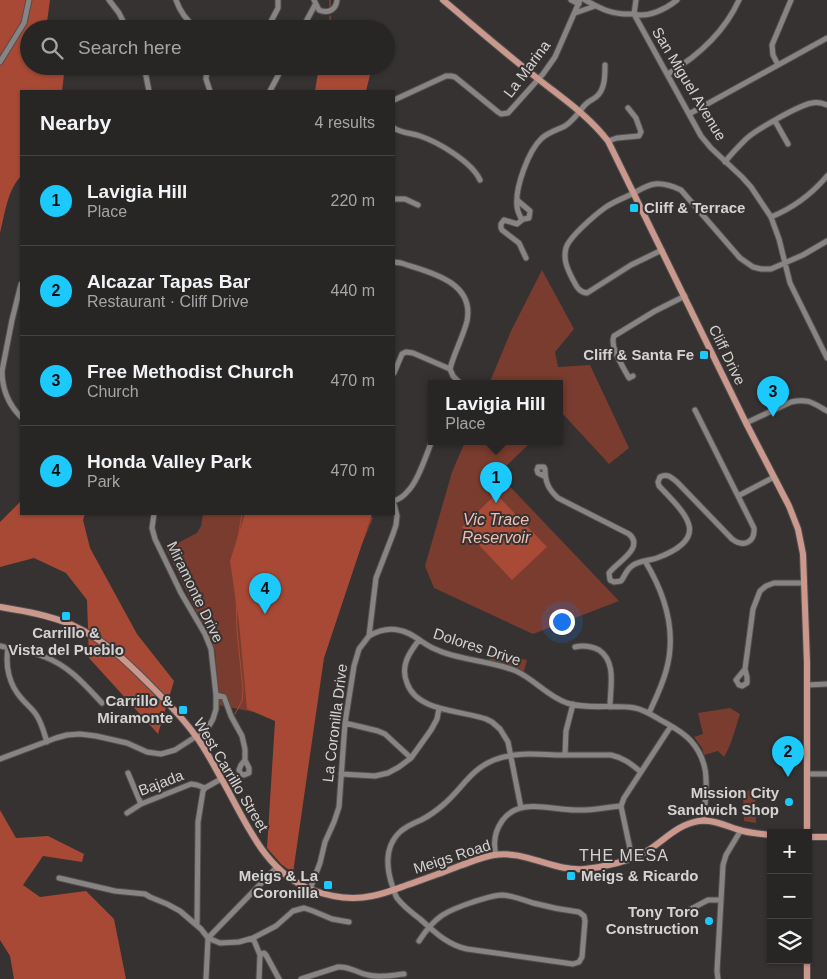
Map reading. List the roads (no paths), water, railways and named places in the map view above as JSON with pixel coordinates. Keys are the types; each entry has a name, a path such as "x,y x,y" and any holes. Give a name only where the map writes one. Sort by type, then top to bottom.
{"main road":[{"name":"Cliff Drive","path":"443,0 592,122 608,141 746,423 789,506 798,529 803,554 808,685 807,829"},
{"name":"West Carrillo Street","path":"0,607 55,618 84,631 116,652 179,715 196,736 262,852 276,868 289,878 310,889"},
{"name":"Meigs Road","path":"310,889 331,896 369,897 496,855 519,855 558,867 575,869 594,867 632,858 646,852 674,831 691,823 704,821 721,823 741,830 767,833"},
{"path":"812,837 827,837"},
{"path":"807,964 807,979"}],"street":[{"path":"25,20 29,0"},
{"path":"109,0 123,20"},
{"path":"176,0 187,20"},
{"path":"272,20 278,8 278,0"},
{"path":"314,2 319,10 328,12 334,8 337,0"},
{"path":"570,0 580,2"},
{"path":"585,0 594,6 617,14 639,15 658,11 677,0"},
{"path":"634,14 636,0"},
{"path":"668,74 692,59 707,45 723,27 739,0"},
{"path":"778,65 772,53 772,45 791,0"},
{"path":"306,20 314,2"},
{"name":"La Marina","path":"395,100 446,76 451,76 455,77 498,112 506,114 512,110 550,64 559,50 580,2"},
{"path":"575,13 594,6"},
{"name":"San Miguel Avenue","path":"634,14 707,144 751,187 771,217 779,239 790,284 827,358"},
{"path":"0,62 20,30"},
{"path":"689,114 827,38"},
{"path":"526,258 519,243 502,230 501,226 504,220 518,224 522,220 518,211 517,200 519,183 535,146 546,134 565,126 585,105 598,96 602,91 604,83 605,65"},
{"path":"146,75 149,90"},
{"path":"206,75 210,90"},
{"path":"271,90 278,75"},
{"path":"725,162 746,140 775,121 810,103 818,102 827,105"},
{"path":"608,141 617,138 639,136 641,132 636,118 628,108"},
{"path":"506,114 508,121"},
{"path":"775,121 788,144"},
{"path":"395,128 437,143 464,162 477,174 480,180"},
{"path":"771,217 808,196 827,176"},
{"path":"662,250 631,265 587,293 578,290 565,259 565,253 572,237 606,207 649,185 656,184 675,187 681,190 740,258 748,265 757,269 765,270 777,266 803,255 827,241"},
{"path":"395,199 405,199 418,205"},
{"path":"517,200 530,212 529,218 521,218"},
{"path":"395,262 448,280 463,295 467,321 450,369 456,380"},
{"path":"20,288 2,371 6,395 20,417"},
{"path":"633,376 629,378 612,345 614,336 684,296"},
{"path":"395,371 404,350 450,369"},
{"path":"746,423 791,402 800,400 809,401 827,411"},
{"path":"544,476 552,493 558,498 632,537 634,544 632,550 609,573 612,581 621,581 632,565 670,552 688,539 689,527 686,518 681,509 659,486 660,477 666,475 672,478 732,540 744,544 754,536 753,525 695,410"},
{"path":"395,501 409,490 430,445"},
{"path":"738,496 774,478"},
{"name":"La Coronilla Drive","path":"310,889 322,859 327,837 339,808 345,723 356,656 363,642 369,636 376,578 396,525 395,507"},
{"name":"Miramonte Drive","path":"0,759 47,742 80,734 127,743 147,752 161,754 175,750 206,730 213,719 216,709 216,695 212,655 208,641 181,593 155,539 152,528 154,515"},
{"path":"645,561 656,580 665,603 670,628 667,670 648,713"},
{"path":"745,669 752,616 760,591 774,583 804,583"},
{"name":"Dolores Drive","path":"369,636 387,629 398,629 408,632 434,649 516,671 558,699 584,706 636,708 648,713 671,726 689,740 702,758 706,776 704,821"},
{"path":"419,640 406,660 404,670 408,686 415,696 423,702 439,708 482,718 492,722 504,733 508,742 521,808"},
{"path":"0,646 35,653 60,664 74,674 102,703"},
{"path":"575,647 586,646 596,649 608,661 611,673 610,707"},
{"path":"8,648 8,670 13,685 19,696 38,717 47,742"},
{"path":"808,685 827,684"},
{"path":"216,695 224,697 231,716 242,736 245,760"},
{"path":"565,755 566,731 573,704"},
{"path":"340,774 382,774 399,768 411,758 434,726 439,708"},
{"path":"345,723 385,734 411,758"},
{"path":"632,858 621,806 624,798 671,726"},
{"path":"419,941 429,926 449,910 489,897 511,896 543,906 582,914 584,920 581,958 577,964 461,948 449,942 429,926 404,906 397,898 389,874 388,856 390,845 404,828 427,817 441,807 453,796 470,775 494,760 522,754 617,756 628,761 641,772"},
{"path":"128,773 141,804"},
{"path":"807,774 827,774"},
{"path":"197,925 198,822 205,788 221,779"},
{"name":"Bajada","path":"127,813 141,804 193,784 205,788"},
{"path":"496,855 494,848 499,826 512,811 538,806 565,810 587,810 621,806"},
{"path":"718,979 722,866 741,830"},
{"path":"206,979 208,938 276,868"},
{"path":"60,878 115,891 145,894 180,912 201,928 208,938 220,944 253,938 276,926 293,912 304,908 332,919 349,922"},
{"path":"691,909 708,900 721,900"},
{"path":"253,938 260,955 259,979"},
{"path":"260,955 264,953 266,955 279,979"},
{"path":"302,979 338,967 352,968 371,976 404,974"}],"water":[{"name":"Vic Trace Reservoir","path":"496,494 547,547 512,580 462,527"}],"waterway":[{"path":"330,0 330,8"},
{"path":"330,16 330,20"},
{"path":"322,90 324,75"},
{"path":"235,714 242,701 243,689 237,631 235,556 242,515"}],"place":[{"name":"Cliff & Terrace","path":"634,208"},
{"name":"Cliff & Santa Fe","path":"704,355"},
{"name":"Free Methodist Church","path":"773,417"},
{"name":"Lavigia Hill","path":"496,503"},
{"name":"Honda Valley Park","path":"265,614"},
{"name":"Carrillo & Vista del Pueblo","path":"66,616"},
{"name":"Carrillo & Miramonte","path":"183,710"},
{"name":"Alcazar Tapas Bar","path":"788,777"},
{"name":"Mission City Sandwich Shop","path":"789,802"},
{"name":"Meigs & Ricardo","path":"571,876"},
{"name":"Meigs & La Coronilla","path":"328,885"},
{"name":"Tony Toro Construction","path":"709,921"}],"district":[{"name":"THE MESA","path":"624,855"}]}
